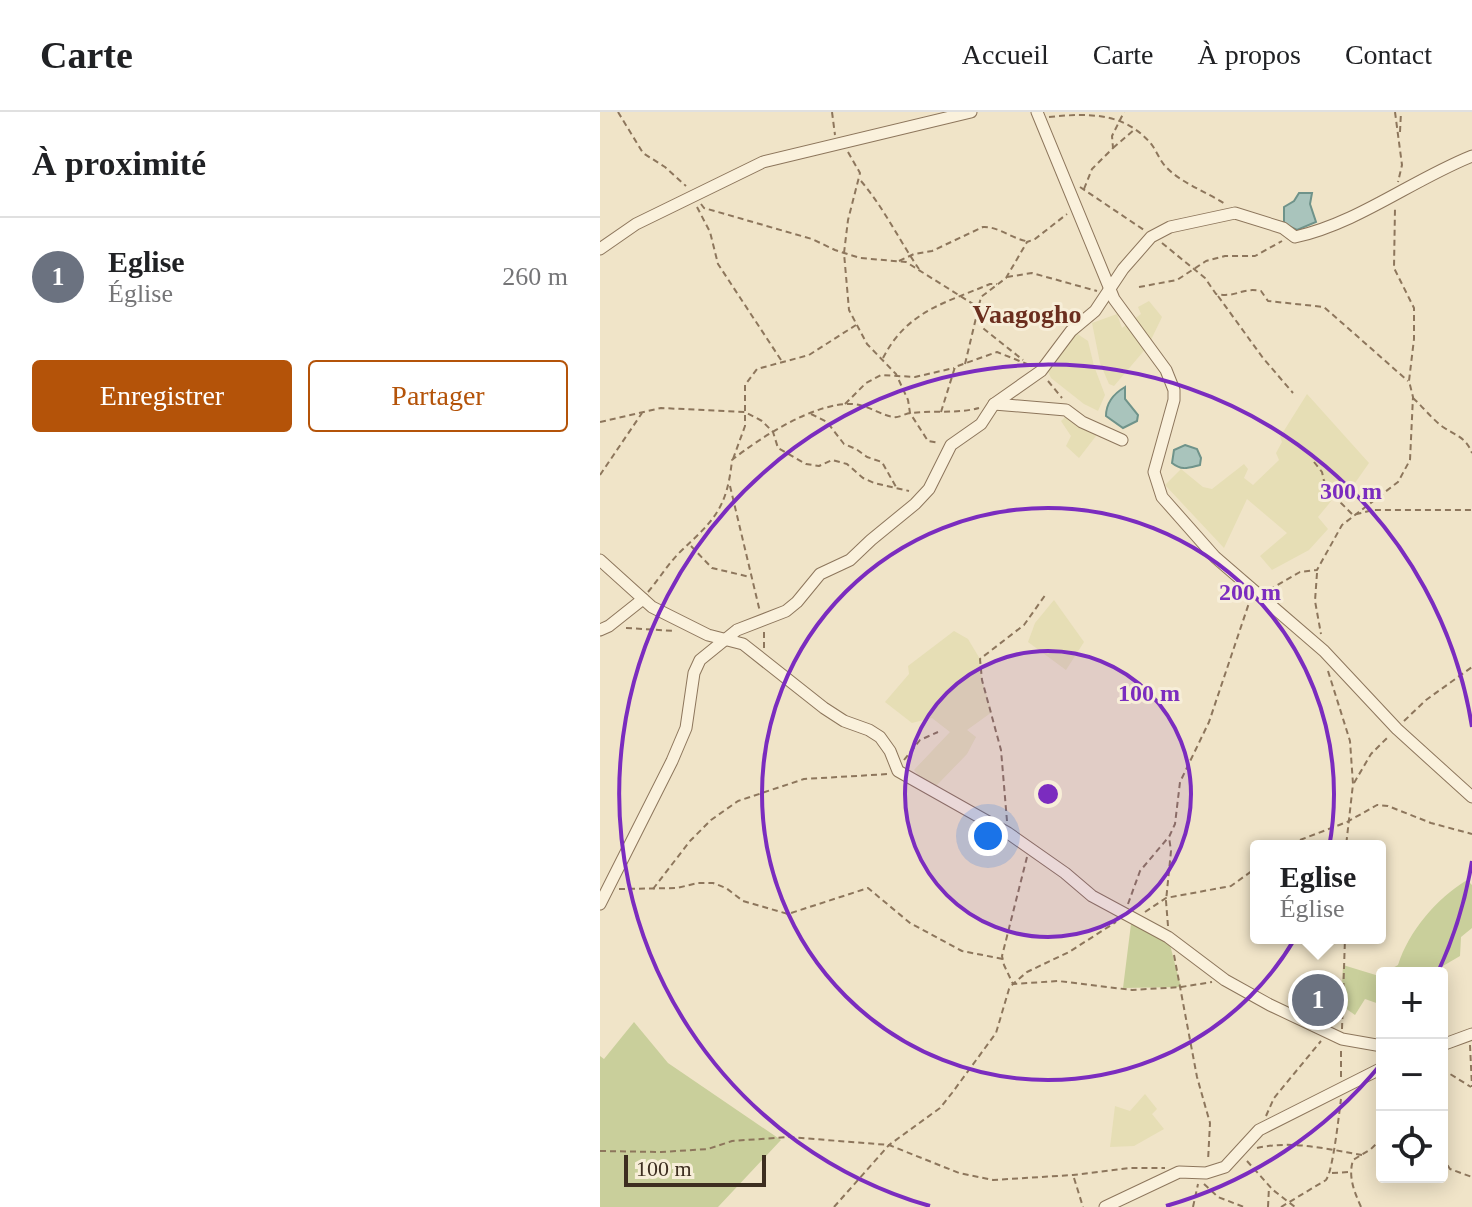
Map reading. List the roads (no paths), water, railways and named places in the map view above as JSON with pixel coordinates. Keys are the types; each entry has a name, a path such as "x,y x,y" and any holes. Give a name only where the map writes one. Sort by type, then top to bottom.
{"street":[{"path":"600,249 636,224 763,162 971,112"},
{"path":"1038,115 1108,291 1166,370 1174,390 1154,472 1157,488 1215,557 1324,651 1397,729 1472,797"},
{"path":"600,904 686,728 694,673 700,660 737,630 786,611 820,574 850,560 915,504 929,489 951,445 981,424 994,404 1041,371 1071,331 1095,311 1131,258 1154,236 1170,227 1235,213 1283,228 1295,237 1319,231 1472,156"},
{"path":"994,404 1066,410 1082,422 1122,440"},
{"path":"600,560 652,607 696,629 743,644 824,708 880,737 898,771 1008,833 1101,902 1137,918 1168,937 1225,980 1342,1039 1376,1045"},
{"path":"604,628 643,599"},
{"path":"1448,1043 1470,1034"},
{"path":"1105,1207 1179,1172 1203,1177 1225,1167 1259,1130 1376,1071"}],"water":[{"path":"1299,193 1312,193 1310,204 1316,222 1297,230 1284,224 1284,207 1294,201"},
{"path":"1125,387 1125,399 1138,415 1137,421 1123,428 1106,416 1111,399"},
{"path":"1185,445 1197,449 1200,465 1182,468 1172,463 1174,450"}],"place":[{"name":"Eglise","path":"1318,1000"}],"district":[{"name":"Vaagogho","path":"1027,314"}]}
